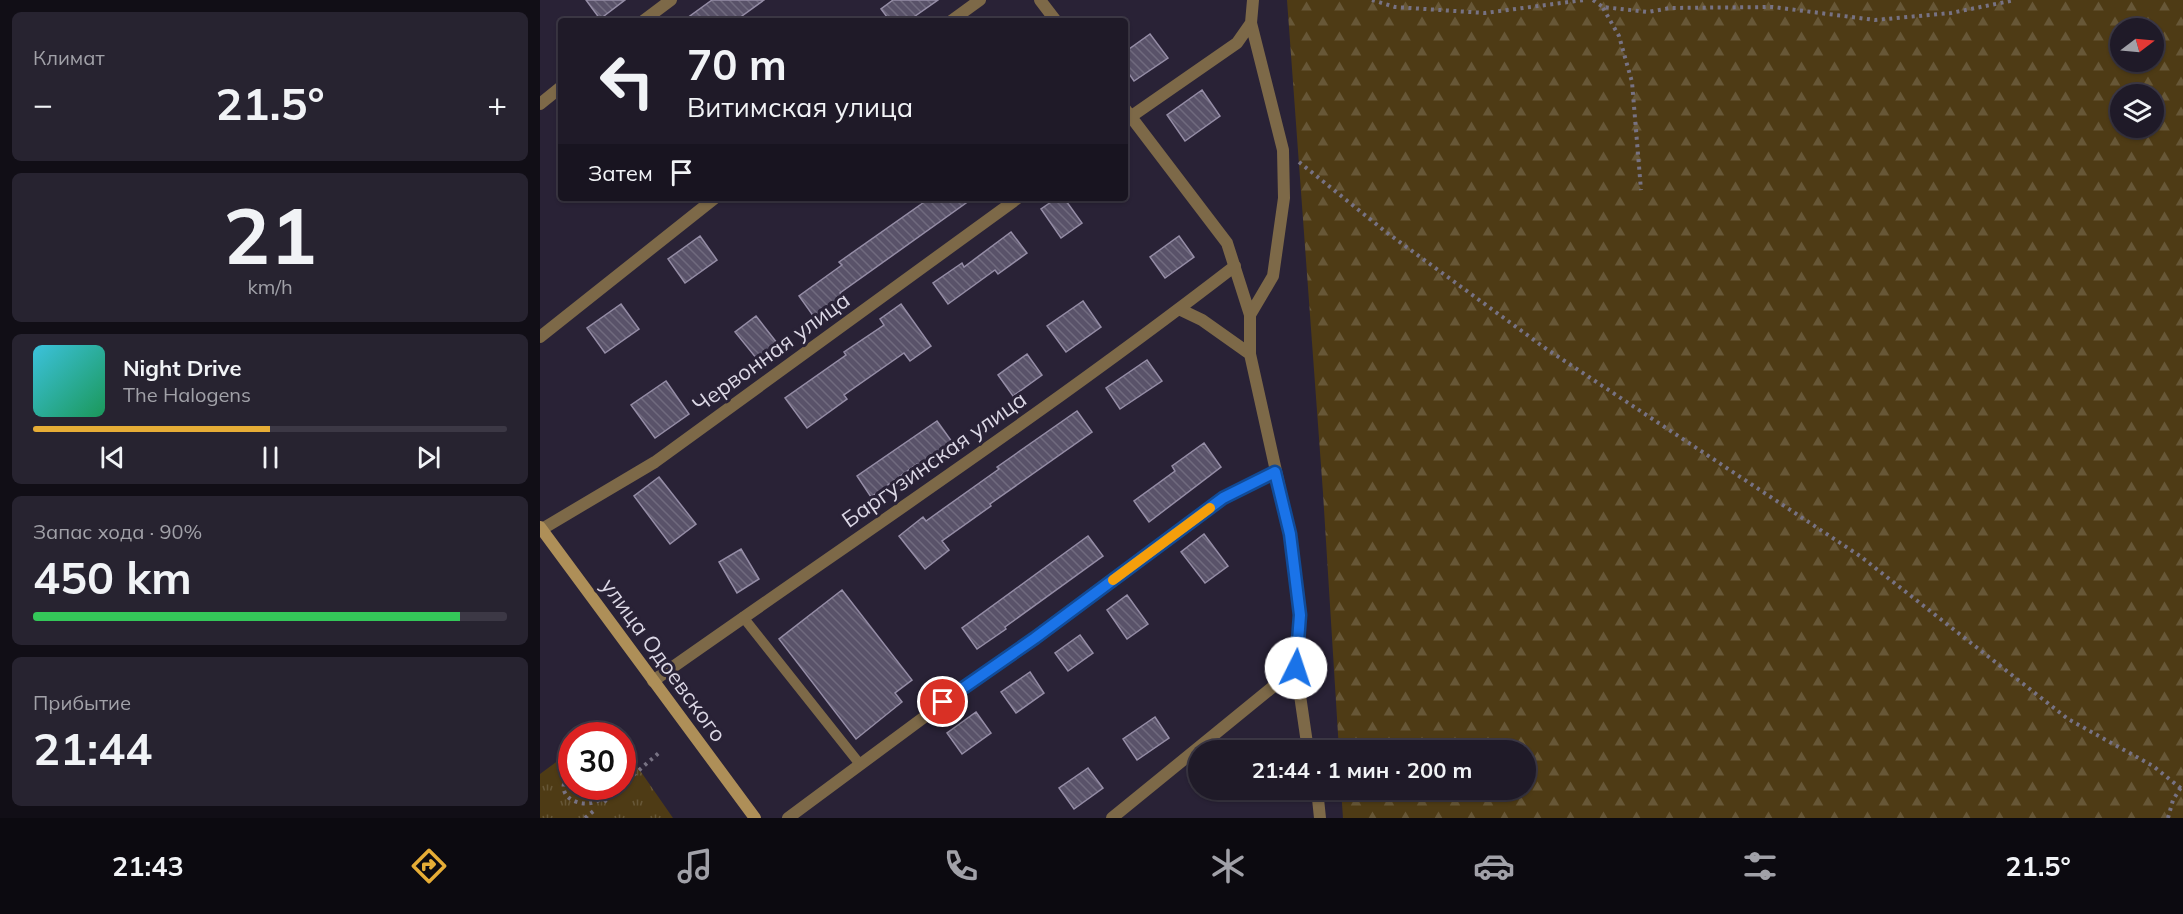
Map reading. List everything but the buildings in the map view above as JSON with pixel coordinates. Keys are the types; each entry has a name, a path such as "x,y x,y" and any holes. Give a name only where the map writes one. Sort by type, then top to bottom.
{"street":[{"path":"647,18 671,0"},
{"path":"955,18 980,0"},
{"path":"1040,0 1054,18"},
{"path":"1250,315 1273,276 1284,198 1284,150 1251,23 1253,0"},
{"path":"1128,114 1237,43 1251,23"},
{"path":"540,104 558,89"},
{"path":"1128,116 1227,243 1250,315 1250,354 1290,534 1300,615 1296,668 1307,740"},
{"path":"540,337 711,201"},
{"name":"Червонная улица","path":"541,528 655,462 1014,201"},
{"name":"Баргузинская улица","path":"653,681 925,492 1235,266"},
{"path":"1179,309 1202,320 1250,354"},
{"path":"788,818 859,763 1035,638 1223,498 1275,472"},
{"name":"улица Одоевского","path":"541,528 755,818"},
{"path":"1112,818 1296,668"},
{"path":"1318,800 1320,818"}],"lane":[{"path":"743,617 859,763"}],"path":[{"path":"1372,0 1395,7 1485,14 1584,0"},
{"path":"1593,0 1603,7 1619,36 1632,82 1641,190"},
{"path":"1603,7 1647,12 1670,8 1773,7 1875,21 1951,14 2015,0"},
{"path":"1284,150 1386,232 1545,348 1860,556 2068,719 2153,766 2182,787 2173,800 2168,818"},
{"path":"636,773 661,751"},
{"path":"569,800 579,809"},
{"path":"586,810 600,805 603,800"},
{"path":"587,817 606,800"}],"green space":[{"path":"1287,0 2183,0 2183,818 1343,818 1342,800 1536,800 1536,740 1338,740"},
{"path":"558,761 558,800 636,800 636,765 673,818 540,818 540,774"}],"slow traffic":[{"path":"1113,580 1210,508"}],"route":[{"path":"943,702 1035,638 1223,498 1275,472 1290,534 1300,615 1296,668"}]}
